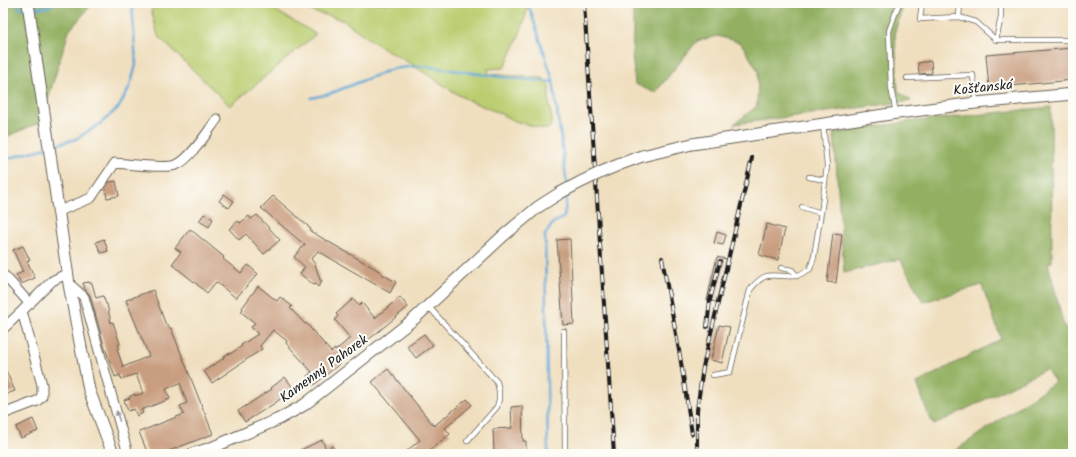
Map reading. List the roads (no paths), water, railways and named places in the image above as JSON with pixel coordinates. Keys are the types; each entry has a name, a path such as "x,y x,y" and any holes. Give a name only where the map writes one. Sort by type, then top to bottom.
{"street":[{"path":"29,8 70,286 89,390 113,454"},
{"name":"Košťanská","path":"642,156 699,143 896,113 1073,94"},
{"path":"59,211 91,198 115,163 164,167 177,164 188,156 217,119"},
{"name":"Kamenný Pahorek","path":"192,454 211,448 297,410 395,335 439,297 503,236 538,208 560,193 595,175 642,156"},
{"path":"3,328 30,304 52,281 68,273"},
{"path":"3,276 5,276 30,304"},
{"path":"70,286 74,287 84,298 128,454"},
{"path":"3,414 37,401 42,396 42,385 22,311"}],"lane":[{"path":"896,113 891,88 890,31 899,3"},
{"path":"922,3 920,19 959,17 976,22 996,40 1073,40"},
{"path":"959,17 960,3"},
{"path":"996,40 1001,17 1001,3"},
{"path":"908,78 973,75 976,104"},
{"path":"713,375 730,372 750,290 757,282 768,275 797,276 810,269 814,257 827,166 824,124"},
{"path":"809,177 825,180"},
{"path":"802,207 821,213"},
{"path":"781,268 792,270 797,276"},
{"path":"429,306 497,382 499,392 497,407 467,441"},
{"path":"564,331 565,454"}],"waterway":[{"path":"16,3 21,9 26,9"},
{"path":"31,8 48,7 53,3"},
{"path":"51,146 76,139 100,124 119,107 130,86 136,65 132,3"},
{"path":"528,3 553,80 567,185"},
{"path":"311,98 329,94 392,69 408,67 424,66 508,78 553,82"},
{"path":"3,161 46,148"},
{"path":"548,454 545,235 553,223 564,217 567,194"}],"railway":[{"path":"584,3 614,454"},
{"path":"697,454 697,410 703,367 752,158"},
{"path":"662,258 680,356 692,434"},
{"path":"707,327 710,300 720,261"}]}
